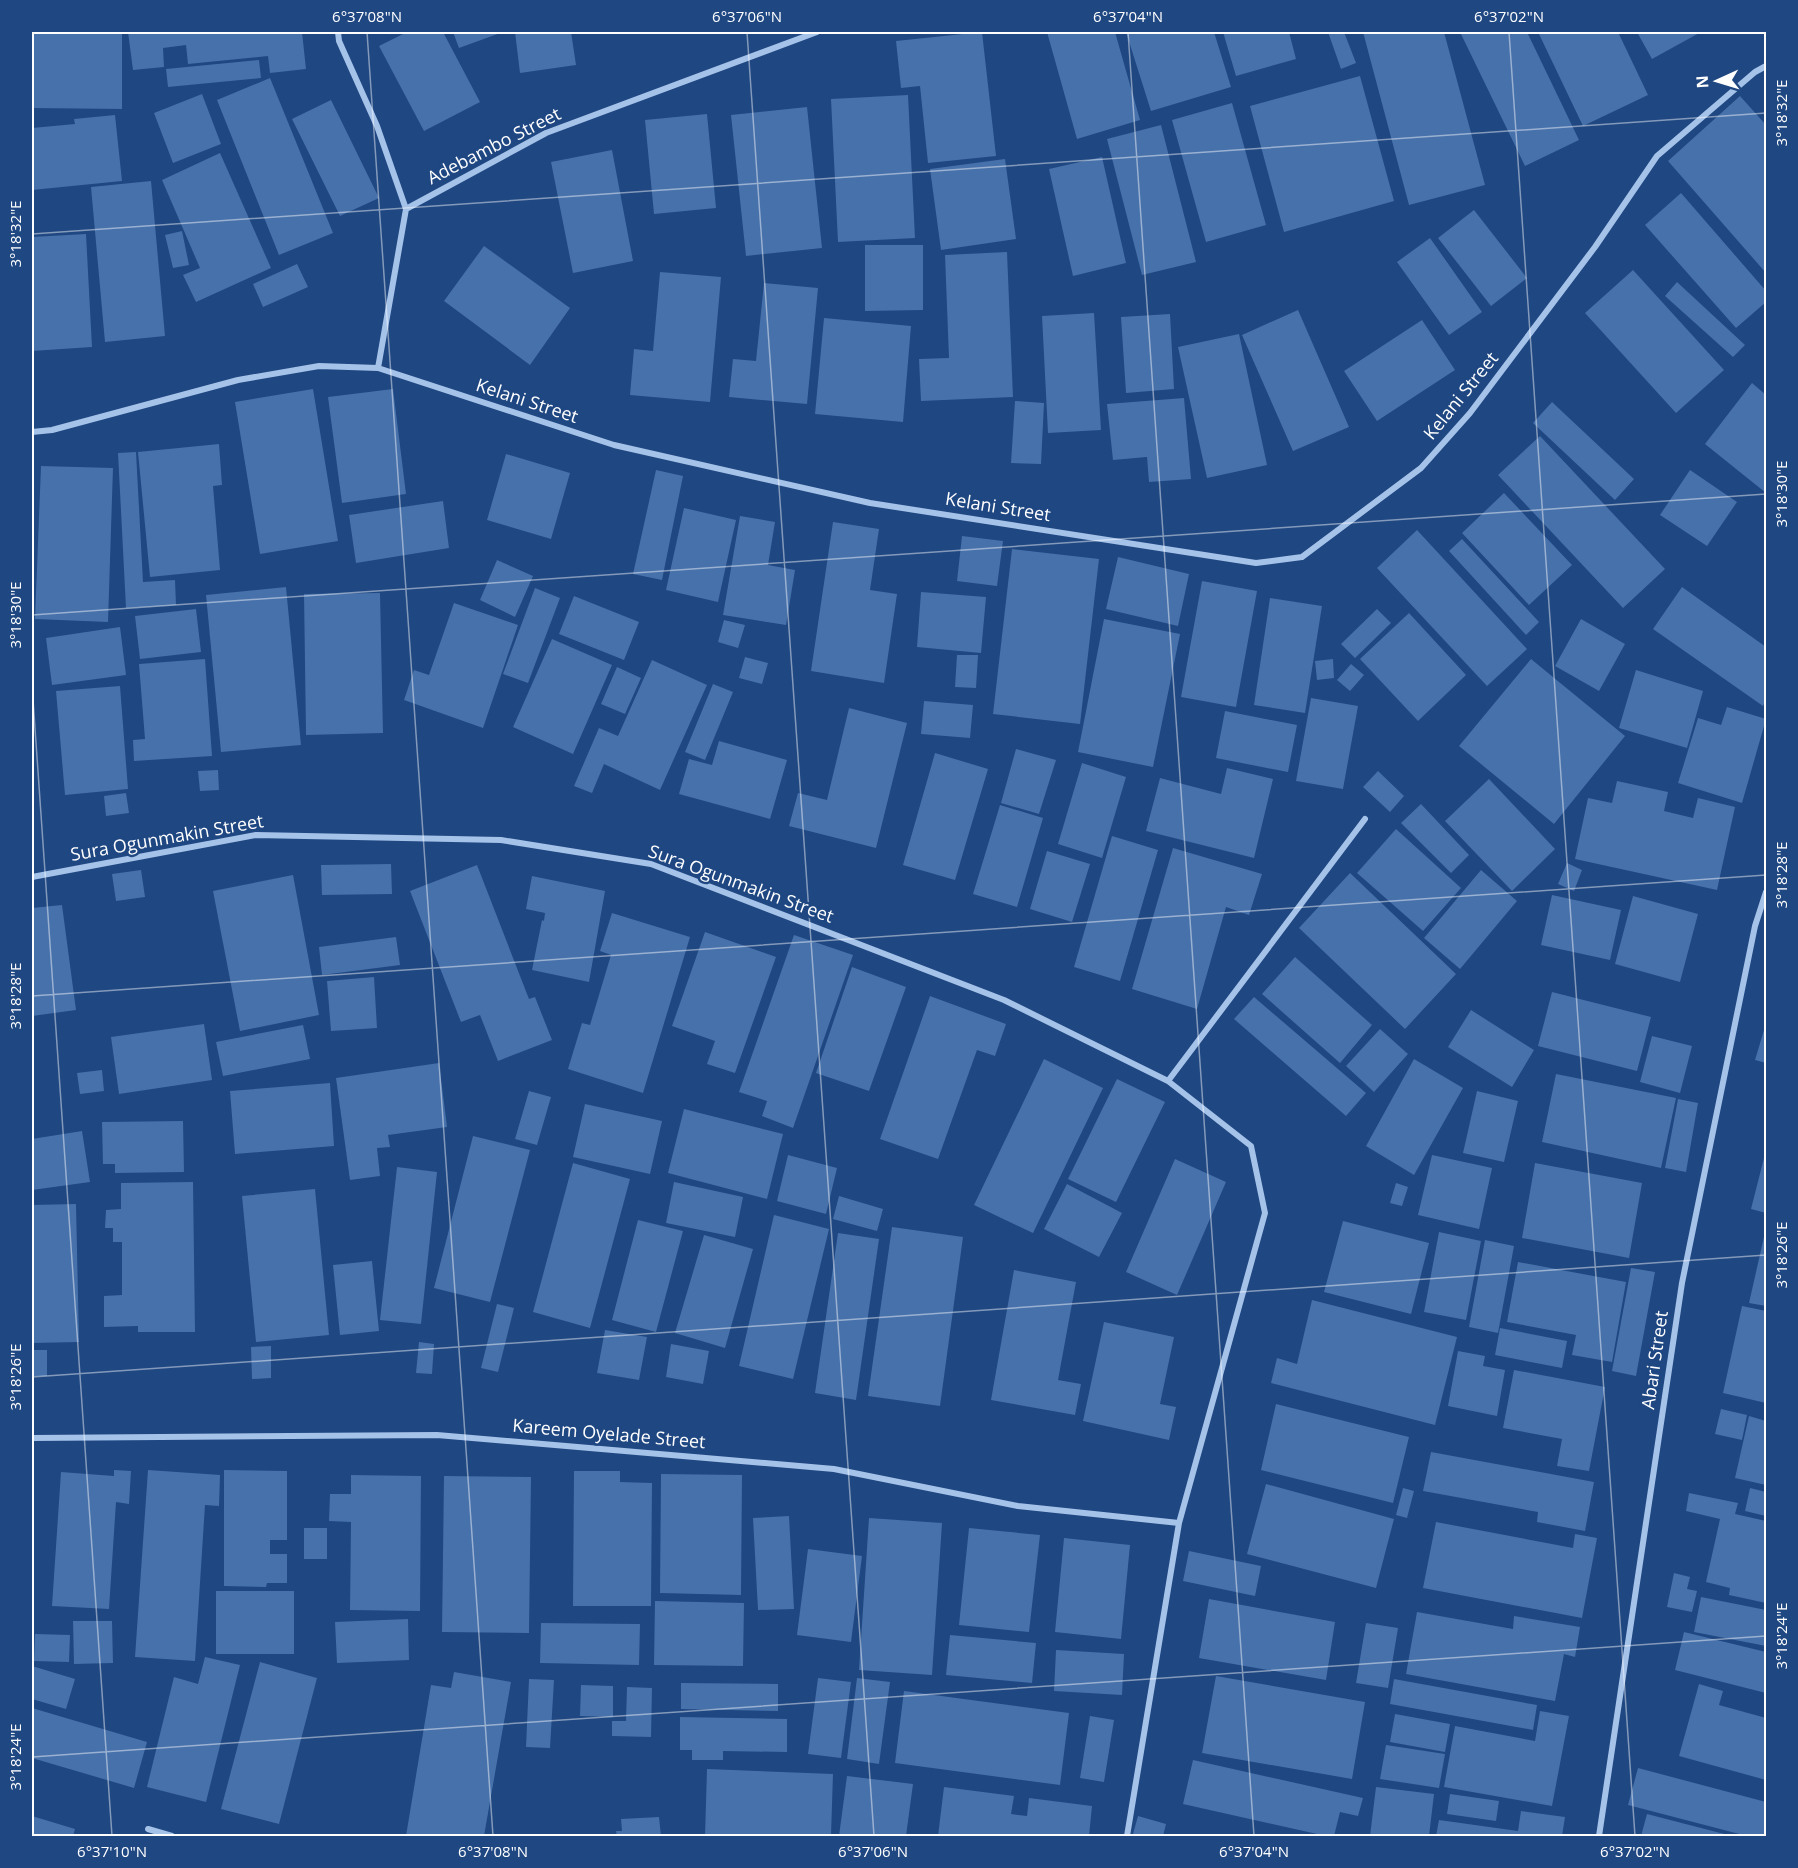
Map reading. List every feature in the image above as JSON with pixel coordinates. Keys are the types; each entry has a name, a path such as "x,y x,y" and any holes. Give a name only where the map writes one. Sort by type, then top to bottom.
{"street":[{"path":"338,32 339,41 377,126 406,209 378,368"},
{"name":"Adebambo Street","path":"406,209 546,133 817,32"},
{"name":"Kelani Street","path":"32,432 52,430 238,380 319,366 378,368 614,445 870,502 1256,563 1302,557 1421,468 1470,413 1595,247 1657,156 1755,72 1767,66"},
{"path":"1168,1081 1365,819"},
{"name":"Sura Ogunmakin Street","path":"32,877 256,835 501,840 651,864 1004,1000 1168,1081 1251,1146 1265,1213 1179,1523"},
{"name":"Abari Street","path":"1599,1836 1682,1283 1755,926 1767,892"},
{"name":"Kareem Oyelade Street","path":"32,1438 437,1435 834,1469 1018,1506 1179,1523"},
{"path":"1126,1836 1179,1523"},
{"path":"148,1829 172,1836"}],"building":[{"path":"32,32 122,32 122,109 32,108"},
{"path":"128,32 302,32 306,69 270,73 268,56 188,64 186,45 163,48 164,67 133,70"},
{"path":"407,32 443,32 480,102 424,131 379,46"},
{"path":"453,32 503,32 459,48"},
{"path":"515,32 571,32 576,65 520,73"},
{"path":"982,32 996,156 928,163 920,86 901,88 896,41"},
{"path":"1047,32 1115,32 1140,120 1077,139"},
{"path":"1126,32 1214,32 1231,87 1151,111"},
{"path":"1223,32 1289,32 1296,59 1236,76"},
{"path":"1328,32 1344,32 1356,63 1341,69"},
{"path":"1363,32 1444,32 1485,185 1409,205"},
{"path":"1460,32 1527,32 1579,140 1525,166"},
{"path":"1538,32 1618,32 1648,95 1583,126"},
{"path":"1637,32 1701,32 1652,59"},
{"path":"259,60 261,78 168,87 166,69"},
{"path":"1360,76 1394,201 1284,232 1250,106"},
{"path":"270,78 333,233 279,255 217,100"},
{"path":"202,94 221,144 173,163 154,113"},
{"path":"908,95 915,238 838,242 831,99"},
{"path":"1740,96 1766,125 1766,273 1668,161"},
{"path":"331,100 379,198 340,216 292,119"},
{"path":"1232,103 1266,225 1206,242 1172,120"},
{"path":"807,107 822,248 746,256 731,115"},
{"path":"707,114 716,208 654,214 645,120"},
{"path":"115,115 122,181 32,190 32,128 75,124 74,119"},
{"path":"1161,125 1196,262 1142,275 1107,139"},
{"path":"612,150 633,261 573,273 551,162"},
{"path":"220,153 271,268 196,302 183,275 200,268 162,180"},
{"path":"1102,157 1126,263 1073,276 1049,169"},
{"path":"1005,159 1016,239 941,250 930,169"},
{"path":"151,181 165,336 105,342 91,187"},
{"path":"1681,193 1766,291 1766,302 1736,328 1645,225"},
{"path":"1474,210 1527,278 1491,306 1438,238"},
{"path":"182,231 189,265 173,268 165,235"},
{"path":"86,234 92,347 32,351 32,237"},
{"path":"1430,238 1482,312 1449,335 1397,262"},
{"path":"865,245 923,245 923,310 865,311"},
{"path":"484,246 570,308 530,365 444,301"},
{"path":"1007,252 1013,397 921,401 919,359 949,358 945,255"},
{"path":"297,264 308,287 263,307 253,284"},
{"path":"1633,270 1724,370 1676,413 1585,313"},
{"path":"660,272 721,277 710,402 630,395 634,349 653,351"},
{"path":"1677,282 1745,345 1733,357 1665,296"},
{"path":"764,283 818,288 807,404 729,397 733,359 756,361"},
{"path":"1298,310 1349,427 1293,451 1242,335"},
{"path":"1094,313 1101,430 1048,433 1042,316"},
{"path":"1170,314 1174,389 1126,393 1121,317"},
{"path":"824,318 911,326 903,422 815,414"},
{"path":"1422,320 1455,370 1377,421 1344,371"},
{"path":"1239,334 1267,465 1207,478 1178,347"},
{"path":"1752,383 1766,395 1766,493 1705,444"},
{"path":"313,389 338,541 260,554 235,402"},
{"path":"393,389 406,494 342,503 328,397"},
{"path":"1184,398 1191,479 1149,482 1147,457 1113,460 1107,404"},
{"path":"1015,401 1044,403 1041,464 1011,463"},
{"path":"1552,402 1634,479 1615,500 1533,423"},
{"path":"1540,436 1665,569 1623,608 1498,475"},
{"path":"219,444 222,485 213,486 220,570 150,577 138,452"},
{"path":"136,452 143,582 175,580 176,605 126,608 118,453"},
{"path":"506,454 570,473 551,539 487,520"},
{"path":"41,466 113,468 108,622 35,619"},
{"path":"656,470 683,476 662,580 633,574"},
{"path":"1690,470 1737,502 1707,546 1660,515"},
{"path":"1504,493 1572,565 1529,605 1462,533"},
{"path":"443,501 449,548 356,563 349,515"},
{"path":"684,508 736,520 718,602 666,590"},
{"path":"740,516 775,522 768,565 795,570 786,625 723,615"},
{"path":"833,522 879,529 870,590 897,594 884,683 811,671"},
{"path":"1417,530 1527,649 1487,686 1377,568"},
{"path":"962,536 1003,541 997,586 957,581"},
{"path":"1462,539 1539,622 1526,635 1449,551"},
{"path":"1012,549 1099,559 1080,724 993,714"},
{"path":"1118,557 1189,574 1178,626 1106,609"},
{"path":"497,560 533,576 515,617 480,600"},
{"path":"1202,581 1257,591 1236,707 1181,697"},
{"path":"286,587 301,745 221,752 206,595"},
{"path":"1682,587 1766,647 1766,700 1763,706 1653,629"},
{"path":"535,588 560,598 528,683 503,674"},
{"path":"921,592 986,597 981,653 917,647"},
{"path":"380,593 383,733 306,735 304,594"},
{"path":"574,596 639,622 624,660 559,634"},
{"path":"1270,598 1322,606 1305,713 1254,705"},
{"path":"454,603 518,625 483,728 404,700 414,670 429,675"},
{"path":"196,609 201,652 140,659 135,616"},
{"path":"1377,609 1391,623 1355,658 1341,644"},
{"path":"1409,613 1466,675 1418,721 1360,659"},
{"path":"1104,619 1180,634 1153,767 1078,752"},
{"path":"1581,619 1625,644 1599,691 1555,666"},
{"path":"724,620 745,625 738,648 718,642"},
{"path":"120,627 126,675 52,685 46,638"},
{"path":"552,639 612,665 573,754 513,727"},
{"path":"957,655 978,655 976,688 955,687"},
{"path":"745,657 768,663 762,684 739,678"},
{"path":"205,659 212,756 134,761 133,740 145,739 139,664"},
{"path":"1333,659 1334,678 1317,680 1315,661"},
{"path":"1531,659 1625,736 1554,824 1459,746"},
{"path":"652,660 707,685 660,790 604,764 592,793 574,786 599,728 618,736"},
{"path":"1351,664 1364,675 1350,691 1337,680"},
{"path":"617,667 641,678 625,714 601,704"},
{"path":"1636,670 1703,691 1687,748 1619,728"},
{"path":"713,684 733,692 705,760 685,752"},
{"path":"120,686 128,789 65,795 56,691"},
{"path":"1311,698 1358,706 1343,789 1296,781"},
{"path":"924,701 973,705 970,738 921,734"},
{"path":"1727,707 1766,719 1742,803 1678,783 1698,718 1721,725"},
{"path":"849,708 907,723 876,848 789,826 798,793 827,800"},
{"path":"1225,711 1297,725 1288,772 1216,758"},
{"path":"719,741 787,760 770,819 679,794 689,759 712,765"},
{"path":"1016,749 1056,760 1039,814 1001,803"},
{"path":"935,753 988,769 955,880 903,865"},
{"path":"1082,763 1126,777 1102,858 1058,844"},
{"path":"1227,768 1273,779 1254,858 1146,831 1160,778 1221,794"},
{"path":"218,770 219,790 200,791 198,771"},
{"path":"1378,771 1404,796 1390,812 1363,787"},
{"path":"1489,779 1555,849 1512,891 1445,821"},
{"path":"1617,781 1668,792 1664,811 1693,818 1698,798 1735,807 1717,890 1575,859 1588,798 1612,803"},
{"path":"126,793 129,813 106,816 104,796"},
{"path":"1421,804 1469,855 1451,873 1401,823"},
{"path":"1000,805 1043,818 1017,907 973,894"},
{"path":"1396,829 1461,888 1423,931 1357,873"},
{"path":"1112,836 1158,850 1120,981 1074,967"},
{"path":"1173,848 1262,874 1249,915 1226,907 1197,1009 1132,989"},
{"path":"1047,851 1090,864 1072,922 1030,909"},
{"path":"1567,863 1582,870 1574,891 1558,884"},
{"path":"391,864 392,894 322,895 321,865"},
{"path":"477,865 529,999 535,997 552,1040 498,1061 480,1015 461,1022 410,891"},
{"path":"141,870 145,897 116,901 112,874"},
{"path":"1481,870 1517,901 1460,969 1424,938"},
{"path":"1350,873 1456,974 1405,1029 1299,928"},
{"path":"293,875 319,1015 240,1031 213,891"},
{"path":"532,876 605,891 589,982 532,970 545,913 526,909"},
{"path":"1552,895 1621,910 1610,960 1541,945"},
{"path":"1633,896 1698,914 1680,982 1615,964"},
{"path":"62,905 76,1010 32,1016 32,908"},
{"path":"612,913 690,937 643,1093 568,1069 582,1023 590,1025 611,955 600,951"},
{"path":"705,932 776,957 735,1073 707,1064 715,1041 672,1026"},
{"path":"794,935 853,955 793,1128 762,1116 767,1101 739,1092"},
{"path":"396,937 400,965 322,975 319,947"},
{"path":"1295,957 1372,1025 1340,1063 1262,994"},
{"path":"852,967 906,987 869,1091 816,1073"},
{"path":"374,977 377,1028 331,1031 327,981"},
{"path":"1552,992 1651,1017 1637,1071 1538,1046"},
{"path":"930,996 1006,1024 995,1056 977,1050 938,1159 880,1139"},
{"path":"1254,997 1366,1093 1346,1116 1234,1019"},
{"path":"1471,1010 1534,1050 1512,1087 1448,1047"},
{"path":"204,1024 212,1080 119,1094 111,1037"},
{"path":"303,1025 310,1059 223,1076 216,1042"},
{"path":"1380,1029 1408,1054 1374,1092 1346,1066"},
{"path":"1764,1030 1766,1031 1766,1063 1755,1060"},
{"path":"1652,1036 1692,1046 1680,1093 1640,1082"},
{"path":"1044,1059 1103,1088 1033,1233 974,1205"},
{"path":"1414,1059 1463,1088 1414,1175 1366,1146"},
{"path":"439,1063 447,1127 388,1135 390,1147 377,1148 380,1176 350,1180 336,1078"},
{"path":"102,1070 104,1091 80,1094 77,1073"},
{"path":"1556,1074 1676,1098 1661,1168 1542,1142"},
{"path":"1117,1079 1165,1102 1116,1202 1068,1179"},
{"path":"330,1083 334,1146 235,1154 230,1091"},
{"path":"529,1091 551,1097 537,1145 515,1139"},
{"path":"1477,1091 1518,1101 1504,1162 1463,1153"},
{"path":"1678,1099 1698,1103 1686,1172 1665,1168"},
{"path":"585,1104 662,1121 650,1174 573,1157"},
{"path":"684,1109 783,1134 767,1199 668,1173"},
{"path":"183,1121 184,1172 115,1173 115,1164 103,1164 102,1122"},
{"path":"82,1131 90,1182 32,1190 32,1139"},
{"path":"473,1136 530,1150 490,1302 434,1288"},
{"path":"1766,1150 1766,1213 1751,1209"},
{"path":"788,1155 837,1168 826,1214 777,1201"},
{"path":"1432,1155 1492,1168 1479,1229 1418,1215"},
{"path":"1175,1159 1226,1182 1177,1295 1126,1272"},
{"path":"573,1163 630,1179 590,1328 533,1312"},
{"path":"1535,1163 1642,1183 1629,1258 1522,1238"},
{"path":"397,1167 437,1172 421,1324 380,1320"},
{"path":"193,1182 195,1332 138,1332 138,1326 104,1327 104,1296 122,1295 122,1242 113,1242 113,1228 105,1228 106,1210 121,1209 121,1183"},
{"path":"674,1182 743,1197 735,1237 666,1223"},
{"path":"1396,1183 1408,1187 1402,1206 1390,1203"},
{"path":"1067,1184 1122,1213 1099,1257 1044,1229"},
{"path":"315,1189 329,1335 256,1342 242,1196"},
{"path":"839,1196 883,1209 877,1231 833,1219"},
{"path":"76,1204 79,1342 32,1343 32,1205"},
{"path":"774,1215 829,1229 793,1379 739,1366"},
{"path":"638,1220 683,1231 656,1332 612,1320"},
{"path":"1343,1221 1429,1243 1411,1314 1324,1292"},
{"path":"892,1227 963,1237 940,1406 868,1396"},
{"path":"1766,1228 1766,1306 1749,1303"},
{"path":"1439,1232 1481,1241 1466,1320 1424,1312"},
{"path":"838,1233 879,1239 856,1400 815,1393"},
{"path":"704,1235 753,1249 725,1348 675,1333"},
{"path":"1485,1240 1514,1246 1498,1333 1469,1327"},
{"path":"372,1261 379,1331 340,1335 333,1265"},
{"path":"1518,1262 1626,1282 1612,1362 1572,1355 1576,1335 1507,1322"},
{"path":"1631,1268 1655,1272 1636,1376 1612,1371"},
{"path":"1014,1270 1076,1282 1058,1380 1081,1384 1075,1415 991,1400"},
{"path":"1312,1300 1457,1337 1435,1425 1271,1383 1277,1358 1297,1364"},
{"path":"497,1304 514,1308 498,1372 481,1368"},
{"path":"1742,1306 1766,1311 1766,1403 1723,1393"},
{"path":"1104,1322 1174,1337 1160,1404 1176,1407 1169,1440 1083,1421"},
{"path":"1500,1328 1567,1341 1562,1368 1495,1355"},
{"path":"605,1330 647,1337 639,1380 597,1373"},
{"path":"419,1342 434,1344 432,1374 416,1373"},
{"path":"671,1344 709,1351 703,1384 666,1377"},
{"path":"271,1346 271,1378 252,1379 251,1347"},
{"path":"32,1350 47,1350 47,1376 32,1376"},
{"path":"1458,1351 1485,1356 1483,1366 1505,1370 1497,1416 1448,1406"},
{"path":"1514,1370 1605,1387 1589,1471 1557,1466 1562,1439 1503,1428"},
{"path":"1276,1404 1409,1437 1393,1503 1261,1470"},
{"path":"1721,1409 1747,1415 1742,1440 1715,1434"},
{"path":"1749,1416 1766,1421 1766,1485 1735,1478"},
{"path":"1431,1452 1594,1482 1585,1531 1537,1522 1538,1512 1423,1491"},
{"path":"114,1470 131,1471 129,1504 116,1502 109,1609 52,1606 61,1472 114,1476"},
{"path":"148,1470 220,1475 219,1506 205,1505 195,1661 135,1657"},
{"path":"224,1470 287,1471 287,1540 270,1540 270,1554 287,1554 287,1583 267,1583 266,1587 224,1586"},
{"path":"574,1471 620,1471 620,1482 652,1483 651,1606 573,1606"},
{"path":"661,1474 742,1475 741,1595 660,1593"},
{"path":"351,1475 421,1476 420,1611 350,1610 351,1522 329,1521 330,1494 351,1494"},
{"path":"444,1476 531,1477 529,1633 442,1632"},
{"path":"1266,1484 1394,1519 1376,1588 1247,1554"},
{"path":"1403,1488 1414,1491 1407,1518 1396,1515"},
{"path":"1750,1488 1766,1492 1766,1516 1745,1511"},
{"path":"1689,1493 1738,1503 1735,1514 1766,1521 1766,1603 1729,1595 1730,1588 1706,1582 1720,1519 1686,1511"},
{"path":"789,1516 794,1609 758,1610 753,1518"},
{"path":"869,1518 942,1523 932,1675 859,1670"},
{"path":"1436,1522 1573,1548 1575,1534 1597,1538 1582,1618 1423,1588"},
{"path":"304,1528 327,1528 327,1559 304,1559"},
{"path":"969,1528 1040,1535 1029,1632 959,1625"},
{"path":"1064,1538 1130,1545 1121,1639 1055,1632"},
{"path":"808,1549 862,1556 851,1642 797,1635"},
{"path":"1189,1551 1261,1566 1255,1596 1183,1581"},
{"path":"1674,1573 1690,1577 1687,1589 1697,1591 1692,1612 1667,1607"},
{"path":"216,1591 294,1591 294,1654 216,1654"},
{"path":"1701,1597 1766,1610 1766,1646 1694,1632"},
{"path":"1209,1599 1335,1622 1326,1680 1199,1658"},
{"path":"655,1601 744,1603 743,1666 654,1665"},
{"path":"1417,1612 1513,1629 1514,1616 1580,1627 1575,1657 1564,1654 1555,1701 1406,1674"},
{"path":"408,1619 409,1660 337,1663 335,1622"},
{"path":"73,1621 112,1621 113,1663 74,1664"},
{"path":"541,1623 640,1624 639,1665 540,1663"},
{"path":"1366,1623 1398,1628 1388,1688 1356,1683"},
{"path":"1684,1632 1766,1652 1766,1693 1675,1670"},
{"path":"35,1634 70,1635 69,1662 34,1661"},
{"path":"950,1635 1036,1643 1032,1683 946,1675"},
{"path":"1056,1650 1124,1654 1122,1695 1054,1691"},
{"path":"205,1657 240,1665 206,1802 147,1787 174,1677 198,1684"},
{"path":"260,1662 317,1678 279,1824 221,1809"},
{"path":"32,1666 75,1679 66,1709 32,1699"},
{"path":"454,1672 511,1682 484,1836 406,1836 431,1685 451,1688"},
{"path":"1216,1676 1365,1702 1352,1779 1202,1753"},
{"path":"818,1678 851,1682 841,1758 808,1754"},
{"path":"857,1678 890,1682 879,1764 847,1759"},
{"path":"529,1679 554,1680 550,1748 526,1747"},
{"path":"1394,1679 1537,1705 1533,1730 1390,1704"},
{"path":"681,1683 778,1684 778,1711 681,1709"},
{"path":"1699,1684 1723,1691 1719,1705 1766,1718 1766,1780 1679,1756"},
{"path":"581,1685 613,1686 613,1717 580,1716"},
{"path":"627,1687 652,1688 651,1737 612,1736 612,1721 626,1721"},
{"path":"904,1691 1069,1713 1060,1785 895,1763"},
{"path":"32,1708 147,1742 134,1788 32,1758"},
{"path":"1540,1711 1569,1716 1552,1806 1444,1787 1455,1726 1535,1741"},
{"path":"1395,1714 1450,1724 1445,1752 1390,1742"},
{"path":"1090,1716 1114,1720 1104,1782 1080,1778"},
{"path":"680,1717 787,1719 787,1752 723,1751 723,1760 692,1760 692,1750 680,1750"},
{"path":"1386,1745 1445,1754 1439,1788 1380,1779"},
{"path":"1193,1760 1363,1798 1358,1816 1340,1812 1334,1836 1326,1836 1183,1804"},
{"path":"1638,1768 1766,1802 1766,1836 1747,1836 1628,1805"},
{"path":"707,1769 833,1774 831,1836 705,1836"},
{"path":"847,1776 913,1784 906,1836 839,1836"},
{"path":"944,1787 1014,1796 1011,1814 1027,1816 1029,1798 1092,1806 1089,1836 938,1836"},
{"path":"1376,1787 1434,1794 1429,1836 1370,1836"},
{"path":"1450,1794 1499,1801 1496,1821 1447,1814"},
{"path":"1521,1811 1565,1817 1562,1836 1436,1836 1439,1820 1518,1831"},
{"path":"1647,1814 1732,1836 1641,1836"},
{"path":"32,1816 75,1829 73,1836 32,1836"},
{"path":"1138,1816 1166,1824 1163,1836 1133,1834"},
{"path":"659,1817 661,1836 617,1836 616,1831 622,1831 621,1819"}]}
